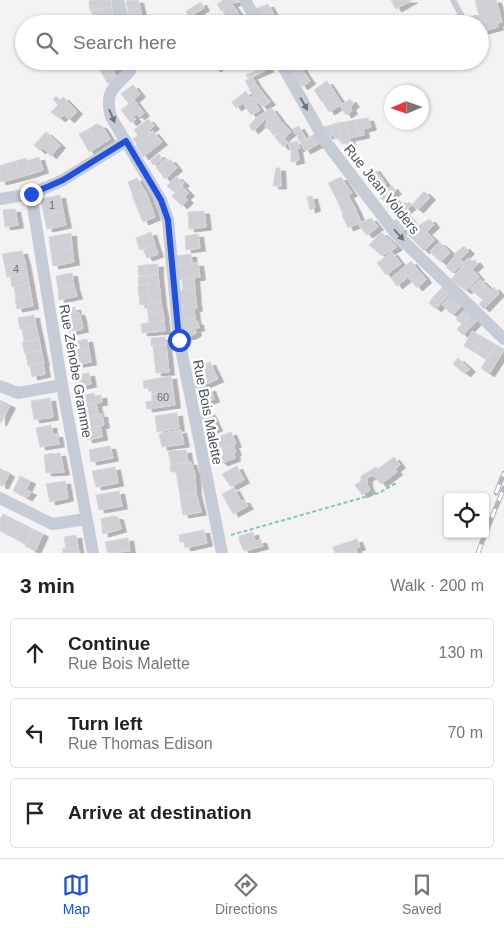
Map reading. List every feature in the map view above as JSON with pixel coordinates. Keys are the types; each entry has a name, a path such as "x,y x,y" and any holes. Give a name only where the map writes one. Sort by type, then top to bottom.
{"street":[{"path":"118,0 122,15"},
{"path":"245,0 253,15"},
{"name":"Rue Bois Malette","path":"130,70 109,93 107,105 111,117 161,200 168,220 179,340 222,553"},
{"name":"Rue Jean Volders","path":"285,70 325,141 397,235 504,339"},
{"path":"0,199 31,194 63,180 126,141"},
{"name":"Rue Zénobe Gramme","path":"31,194 62,385 93,553"},
{"path":"0,386 18,392 62,385"},
{"path":"0,498 52,524 87,519"}],"lane":[{"path":"453,0 461,15"}],"path":[{"path":"219,538 379,493 396,483"}],"building":[{"path":"111,0 112,7 90,11 89,1"},
{"path":"138,0 140,8 128,11 126,1"},
{"path":"223,0 239,0 221,11 217,4"},
{"path":"391,0 412,0 396,9"},
{"path":"475,0 496,0 502,22 497,23 498,27 489,29 489,15 479,15"},
{"path":"201,2 204,8 192,15 188,15 186,11"},
{"path":"232,4 237,11 231,15 225,15 222,10"},
{"path":"268,4 272,11 258,15 255,9"},
{"path":"112,7 114,15 99,15 98,9"},
{"path":"140,8 141,15 129,15 128,11"},
{"path":"98,9 99,15 92,15 92,11"},
{"path":"272,11 274,15 263,15"},
{"path":"100,70 115,70 113,71 116,76 108,84"},
{"path":"258,70 266,70 248,78 246,75"},
{"path":"292,70 303,70 310,81 302,87"},
{"path":"252,77 256,84 250,89 245,81"},
{"path":"327,81 335,93 322,102 314,90"},
{"path":"256,84 270,102 262,107 249,90"},
{"path":"133,85 140,94 129,104 121,94"},
{"path":"246,91 250,98 236,108 232,102"},
{"path":"335,93 342,104 329,112 323,102"},
{"path":"56,96 60,100 63,97 77,111 69,120 64,115 60,119 51,112 58,105 53,99"},
{"path":"253,96 258,102 247,109 243,103"},
{"path":"350,99 354,104 350,107 352,111 346,115 340,106"},
{"path":"134,100 144,113 139,117 137,114 133,116 136,119 131,123 121,110"},
{"path":"255,103 260,110 251,115 247,109"},
{"path":"271,108 276,114 267,121 262,114"},
{"path":"262,114 266,119 253,131 249,126"},
{"path":"276,114 280,120 270,130 265,127 267,121"},
{"path":"368,118 371,127 363,129 364,135 359,136 355,120"},
{"path":"148,119 154,126 149,130 151,133 137,144 133,139 138,135 134,130"},
{"path":"280,120 286,126 274,136 270,130"},
{"path":"355,120 359,136 349,138 345,122"},
{"path":"345,122 348,133 340,135 338,123"},
{"path":"338,123 341,138 335,139 331,125"},
{"path":"96,124 102,126 110,139 99,146 89,129"},
{"path":"331,125 334,135 327,136 322,127"},
{"path":"286,126 291,132 284,138 279,132"},
{"path":"299,126 306,139 300,142 293,129"},
{"path":"89,129 99,146 89,152 79,134"},
{"path":"153,131 162,142 158,145 149,134"},
{"path":"46,132 60,145 51,156 43,148 40,151 34,145"},
{"path":"279,133 288,143 283,147 275,137"},
{"path":"317,133 322,142 305,151 300,142"},
{"path":"348,133 350,142 342,144 340,135"},
{"path":"149,134 158,145 143,157 136,145"},
{"path":"297,141 300,148 291,151 288,143"},
{"path":"297,149 299,160 291,162 291,151"},
{"path":"159,154 162,159 153,165 150,160"},
{"path":"39,157 43,170 31,174 27,161"},
{"path":"26,158 31,174 20,177 16,161"},
{"path":"166,158 169,161 170,159 177,168 165,179 156,167"},
{"path":"16,161 20,177 9,180 5,164"},
{"path":"5,164 9,180 0,182 0,166"},
{"path":"276,168 280,168 281,186 273,186"},
{"path":"374,168 380,176 370,184 364,177"},
{"path":"176,176 184,183 175,193 167,186"},
{"path":"380,176 386,184 376,192 370,184"},
{"path":"341,177 352,193 337,200 328,183"},
{"path":"137,178 144,190 133,195 128,182"},
{"path":"182,186 189,193 185,197 188,200 182,206 172,196"},
{"path":"392,186 396,191 384,201 378,195"},
{"path":"145,190 151,205 138,210 132,195"},
{"path":"424,191 430,197 418,210 412,205"},
{"path":"60,195 63,211 44,215 41,199"},
{"path":"348,195 355,208 343,214 337,200"},
{"path":"392,195 396,201 388,207 384,201"},
{"path":"312,196 315,208 310,210 307,197"},
{"path":"396,201 400,207 394,214 388,207"},
{"path":"405,202 407,204 409,202 412,205 397,218 394,214"},
{"path":"151,205 155,217 143,222 138,210"},
{"path":"355,208 361,222 348,228 342,215"},
{"path":"15,209 18,225 5,227 3,210"},
{"path":"63,211 66,225 47,229 44,215"},
{"path":"204,211 206,227 189,229 188,212"},
{"path":"405,213 408,217 396,227 392,222"},
{"path":"409,217 413,225 401,232 396,227"},
{"path":"371,218 378,227 367,235 358,224"},
{"path":"430,219 434,225 415,242 406,233"},
{"path":"151,232 155,245 146,248 141,236"},
{"path":"381,232 397,247 382,256 369,245"},
{"path":"426,232 435,240 424,251 415,242"},
{"path":"71,233 72,248 51,253 49,237"},
{"path":"198,234 200,248 186,250 185,236"},
{"path":"141,236 146,248 140,250 136,238"},
{"path":"439,242 445,247 435,257 430,252"},
{"path":"155,245 158,254 147,258 143,249"},
{"path":"464,246 469,251 460,259 463,262 453,273 446,267 455,256 454,254"},
{"path":"445,247 450,252 441,262 435,257"},
{"path":"72,248 74,262 53,266 51,253"},
{"path":"22,251 25,262 5,266 2,254"},
{"path":"392,252 401,264 386,275 377,263"},
{"path":"191,254 192,264 177,265 177,256"},
{"path":"469,258 472,261 475,260 478,264 457,284 451,279 461,268 459,266"},
{"path":"411,261 417,269 408,277 402,269"},
{"path":"25,262 27,273 7,277 5,266"},
{"path":"198,263 200,277 179,280 177,265"},
{"path":"158,264 158,274 146,275 145,265"},
{"path":"145,265 146,275 139,276 138,266"},
{"path":"402,269 408,277 397,286 391,278"},
{"path":"417,269 423,275 413,283 408,277"},
{"path":"472,269 479,277 466,291 457,284"},
{"path":"27,273 29,283 12,287 10,276"},
{"path":"72,273 74,286 58,288 56,276"},
{"path":"158,274 159,283 148,284 147,276"},
{"path":"423,275 426,280 417,288 413,283"},
{"path":"147,276 148,284 139,285 138,277"},
{"path":"194,278 195,289 183,291 182,280"},
{"path":"480,279 485,284 476,294 470,289"},
{"path":"29,283 31,295 16,298 14,287"},
{"path":"159,283 160,292 149,294 148,284"},
{"path":"148,284 149,294 139,295 138,286"},
{"path":"485,284 490,289 481,299 476,294"},
{"path":"74,286 77,296 59,300 58,288"},
{"path":"443,287 450,293 440,304 433,297"},
{"path":"494,287 499,293 484,309 479,304"},
{"path":"195,289 196,303 182,305 180,291"},
{"path":"160,292 161,303 150,304 149,294"},
{"path":"149,294 150,304 140,305 139,295"},
{"path":"31,295 33,306 17,309 15,298"},
{"path":"451,295 457,300 447,310 442,305"},
{"path":"433,297 440,304 436,309 429,303"},
{"path":"457,300 462,305 453,315 447,310"},
{"path":"161,303 163,312 148,313 147,304"},
{"path":"196,303 197,308 194,309 195,318 183,319 182,305"},
{"path":"75,307 76,313 79,312 81,318 64,321 62,310"},
{"path":"466,308 471,313 462,324 456,319"},
{"path":"163,312 164,321 149,323 148,313"},
{"path":"471,313 478,320 468,330 462,324"},
{"path":"34,315 36,326 20,329 18,318"},
{"path":"81,318 83,329 66,333 64,321"},
{"path":"195,318 199,328 195,328 196,333 185,337 183,319"},
{"path":"164,321 165,331 153,332 152,322"},
{"path":"152,322 153,332 142,333 141,324"},
{"path":"462,324 468,330 463,335 457,329"},
{"path":"36,326 39,339 24,341 22,329"},
{"path":"472,331 482,337 477,346 467,340"},
{"path":"165,337 166,345 151,346 151,338"},
{"path":"482,337 496,345 491,354 477,346"},
{"path":"39,339 41,350 25,354 22,342"},
{"path":"87,339 89,350 70,354 68,343"},
{"path":"467,340 479,347 476,353 464,346"},
{"path":"166,345 167,353 154,355 153,346"},
{"path":"496,345 504,350 489,374 481,368"},
{"path":"479,347 489,353 485,359 476,353"},
{"path":"41,350 44,363 28,366 26,353"},
{"path":"89,350 91,362 72,365 70,354"},
{"path":"167,353 168,363 155,364 154,355"},
{"path":"458,358 470,369 465,374 453,364"},
{"path":"210,362 218,379 204,385 197,368"},
{"path":"43,363 45,374 32,377 30,366"},
{"path":"168,363 169,372 156,373 155,364"},
{"path":"89,373 91,384 76,387 74,376"},
{"path":"171,376 173,390 152,394 150,388 144,388 143,381"},
{"path":"202,380 206,390 198,393 194,383"},
{"path":"210,388 214,399 200,405 198,393"},
{"path":"173,390 175,405 147,409 146,402 152,401 152,394"},
{"path":"94,393 95,396 101,395 102,402 80,407 78,396"},
{"path":"50,398 53,417 34,420 31,401"},
{"path":"0,400 10,405 1,423 0,422"},
{"path":"96,404 99,415 82,418 80,407"},
{"path":"210,412 217,428 207,432 200,416"},
{"path":"177,413 179,428 157,432 155,416"},
{"path":"102,414 104,425 85,429 83,418"},
{"path":"51,425 53,435 57,434 59,444 40,447 36,428"},
{"path":"100,426 102,437 87,440 85,429"},
{"path":"181,430 184,444 162,447 159,434"},
{"path":"231,432 236,444 215,452 210,440"},
{"path":"233,445 236,452 234,453 235,458 222,463 215,452"},
{"path":"110,446 113,458 91,462 89,450"},
{"path":"186,450 188,462 171,465 168,451"},
{"path":"60,453 64,472 46,473 44,455"},
{"path":"394,457 400,465 395,469 397,472 381,484 373,475 367,478 370,490 362,495 355,485 361,481 361,476 376,467 378,469"},
{"path":"191,462 195,474 177,477 176,472 171,472 170,466"},
{"path":"237,466 244,480 231,487 222,474"},
{"path":"115,467 118,483 96,487 92,471"},
{"path":"0,468 9,474 3,486 0,485"},
{"path":"195,474 196,493 180,496 177,477"},
{"path":"20,476 30,481 26,490 31,492 27,498 13,491"},
{"path":"65,481 68,498 50,502 46,484"},
{"path":"234,488 241,501 244,500 248,506 233,514 222,494"},
{"path":"119,491 122,506 99,510 96,495"},
{"path":"196,493 201,512 183,515 180,496"},
{"path":"3,514 13,519 5,533 0,531 0,519"},
{"path":"113,516 118,517 121,529 103,534 101,519"},
{"path":"13,519 23,524 16,539 5,533"},
{"path":"23,524 33,529 25,544 16,539"},
{"path":"33,529 43,534 35,551 25,546"},
{"path":"204,530 207,543 185,548 184,542 180,542 179,535"},
{"path":"253,532 255,541 261,540 263,546 244,551 239,536"},
{"path":"76,535 78,547 66,549 64,537"},
{"path":"128,538 130,551 108,553 105,542"},
{"path":"357,539 360,547 356,548 357,553 335,553 333,547"},
{"path":"78,547 79,553 63,553 62,549"}],"railway":[{"path":"496,493 504,473"},
{"path":"489,524 504,488"},
{"path":"478,553 484,538"}],"route":[{"path":"31,194 63,180 126,141 161,200 168,220 179,340"}]}
